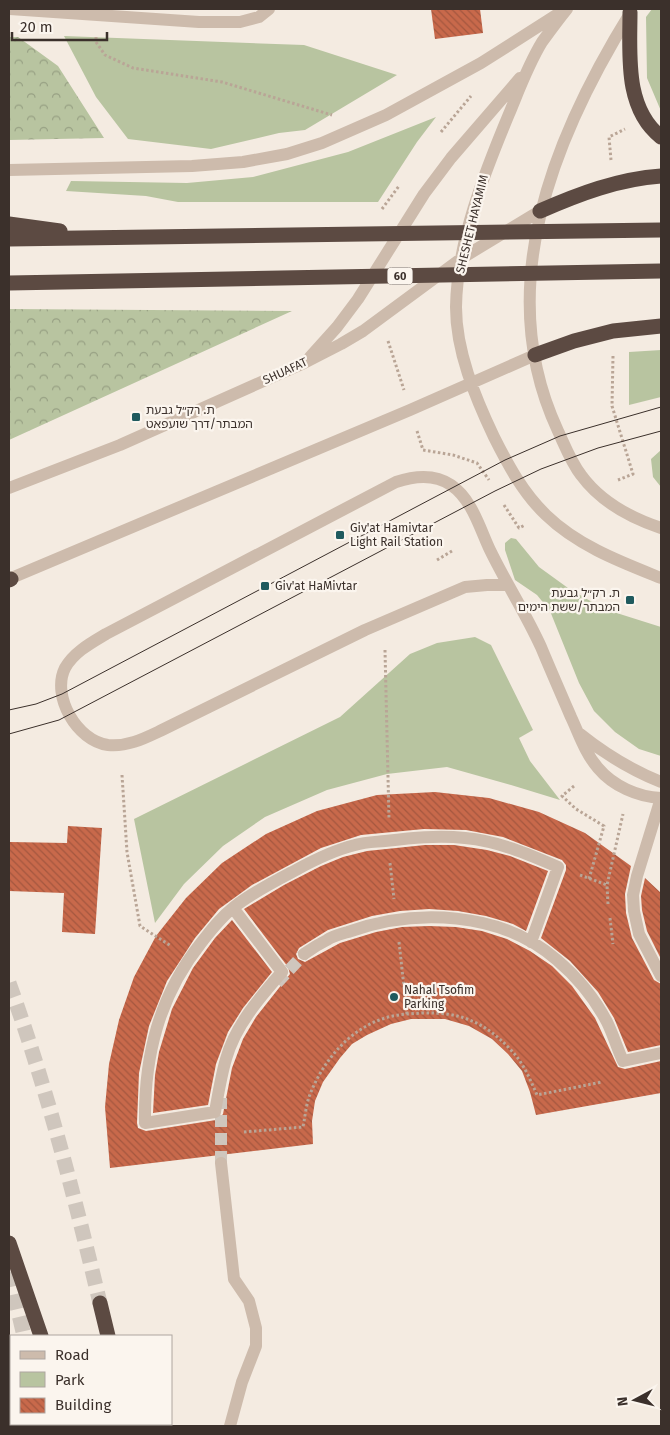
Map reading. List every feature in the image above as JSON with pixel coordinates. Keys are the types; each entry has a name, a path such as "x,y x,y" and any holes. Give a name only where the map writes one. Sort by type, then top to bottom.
{"highway":[{"path":"632,10 630,61 637,104 644,119 661,136"},
{"path":"540,211 585,192 613,183 661,176"},
{"path":"9,224 106,238"},
{"path":"9,239 661,230"},
{"name":"60","path":"9,283 661,271"},
{"path":"535,355 574,341 614,331 661,326"},
{"path":"9,1243 41,1335"},
{"path":"100,1303 108,1335"}],"street":[{"path":"10,9 199,22 240,22 259,17 269,9"},
{"path":"9,170 192,166 243,162 287,154 322,142 386,115 481,64 566,9"},
{"name":"SHESHET HAYAMIM","path":"566,9 542,43 528,68 484,173 475,201 458,279 456,308 459,337 472,382 488,424 505,460 521,486 545,515 562,529 592,548 661,578"},
{"path":"632,10 596,70 555,163 540,211 533,249 529,313 543,392 551,416 580,474 595,492 618,509 661,528"},
{"path":"304,363 337,327 353,306 424,194 451,158 528,68"},
{"name":"SHUAFAT","path":"9,488 120,445 304,363 363,330 462,258 540,211"},
{"path":"9,579 410,410 535,355"},
{"path":"507,585 465,587 365,630 162,730 124,745 108,745 87,736 70,715 62,694 62,679 65,668 72,658 86,646 106,634 396,482 424,477 447,483 460,492 468,505 507,585 526,615 578,733 593,761 612,781 640,794 661,798 633,895 639,934 661,976"},
{"path":"578,733 624,765 661,782"},
{"path":"233,908 282,972 257,1002 234,1039 226,1058 215,1112 145,1123 144,1092 149,1058 157,1025 170,991 189,958 213,927 233,908 252,894 315,860 355,845 422,837 464,838 507,846 558,867 531,942"},
{"path":"304,954 328,939 366,925 414,917 448,918 502,928 531,942 557,960 585,989 606,1022 623,1061 661,1053"},
{"path":"221,1163 234,1279 249,1301 256,1328 256,1346 242,1382 230,1426"}],"path":[{"path":"93,15 96,42 105,55 133,68 222,82 322,110 360,127"},
{"path":"437,560 452,551"},
{"path":"385,650 389,840"},
{"path":"122,775 127,852 140,926 189,958"},
{"path":"574,786 562,796 576,810 604,826 589,879"},
{"path":"618,834 623,814"},
{"path":"558,867 633,895"},
{"path":"244,1132 303,1127 308,1098 318,1077 334,1052 363,1027 386,1017 407,1014 446,1013 472,1020 494,1034 512,1050 525,1069 537,1095 602,1082"}],"green space":[{"path":"652,9 661,9 661,111 647,78 646,17"},
{"path":"64,36 304,45 397,75 305,130 279,133 211,149 128,139 96,97"},
{"path":"9,37 18,37 58,66 104,138 9,140"},
{"path":"436,117 417,142 378,202 178,202 146,196 66,191 71,181 187,183 253,177 348,152"},
{"path":"9,309 292,311 9,440"},
{"path":"661,350 661,397 629,405 629,352"},
{"path":"661,450 661,487 653,477 651,459"},
{"path":"511,538 516,539 539,567 568,588 604,609 661,627 661,756 639,749 615,732 594,711 579,683 550,611 537,595 515,580 505,550 505,543"},
{"path":"475,637 491,645 533,730 519,738 530,761 560,800 447,767 387,774 327,790 265,817 223,846 184,884 155,923 134,819 340,717 410,654 437,643"}],"building":[{"path":"431,9 480,9 483,33 435,39"},
{"name":"Nahal Tsofim Parking","path":"435,792 489,798 539,812 585,833 631,866 625,894 626,913 632,938 654,980 661,984 661,1045 628,1052 614,1018 598,992 570,961 541,938 566,870 566,865 562,860 503,837 466,830 424,829 361,835 321,848 252,885 219,909 195,938 167,981 149,1026 139,1073 138,1128 146,1131 216,1120 223,1114 232,1068 243,1039 256,1017 290,974 288,967 244,909 284,885 343,857 367,851 425,845 454,845 487,850 510,856 548,871 526,931 513,924 486,916 458,911 429,909 400,911 372,916 328,930 299,948 296,954 298,959 305,962 340,943 376,932 402,927 456,927 482,931 507,939 530,951 552,966 572,986 595,1018 618,1067 625,1069 661,1061 661,1093 536,1115 522,1071 492,1039 469,1026 445,1019 411,1019 391,1024 367,1035 352,1044 340,1058 323,1082 315,1101 312,1121 313,1144 110,1168 105,1107 109,1064 119,1020 134,977 156,936 186,898 222,863 266,834 317,811 377,795"},
{"path":"68,826 102,828 95,934 62,932 64,893 9,891 10,842 67,843"},
{"path":"645,878 661,893 661,959 647,931 642,910 641,896"},
{"path":"232,920 272,972 243,1008 228,1032 216,1064 208,1105 153,1113 155,1075 159,1052 172,1009 193,968 215,938"}],"tunnel":[{"path":"277,983 304,954"},
{"path":"9,983 48,1102 100,1303"},
{"path":"221,1098 221,1163"},
{"path":"9,1272 24,1335"}],"tram line":[{"path":"9,710 36,704 62,694 505,460 560,436 661,407"},
{"path":"9,734 59,720 495,491 541,469 598,448 661,431"}],"place":[{"name":"ת. רק״ל גבעת המבתר/דרך שועפאט","path":"136,417"},
{"name":"Giv'at Hamivtar Light Rail Station","path":"340,535"},
{"name":"Giv'at HaMivtar","path":"265,586"},
{"name":"ת. רק״ל גבעת המבתר/ששת הימים","path":"630,600"},
{"name":"Nahal Tsofim Parking","path":"394,997"}]}
